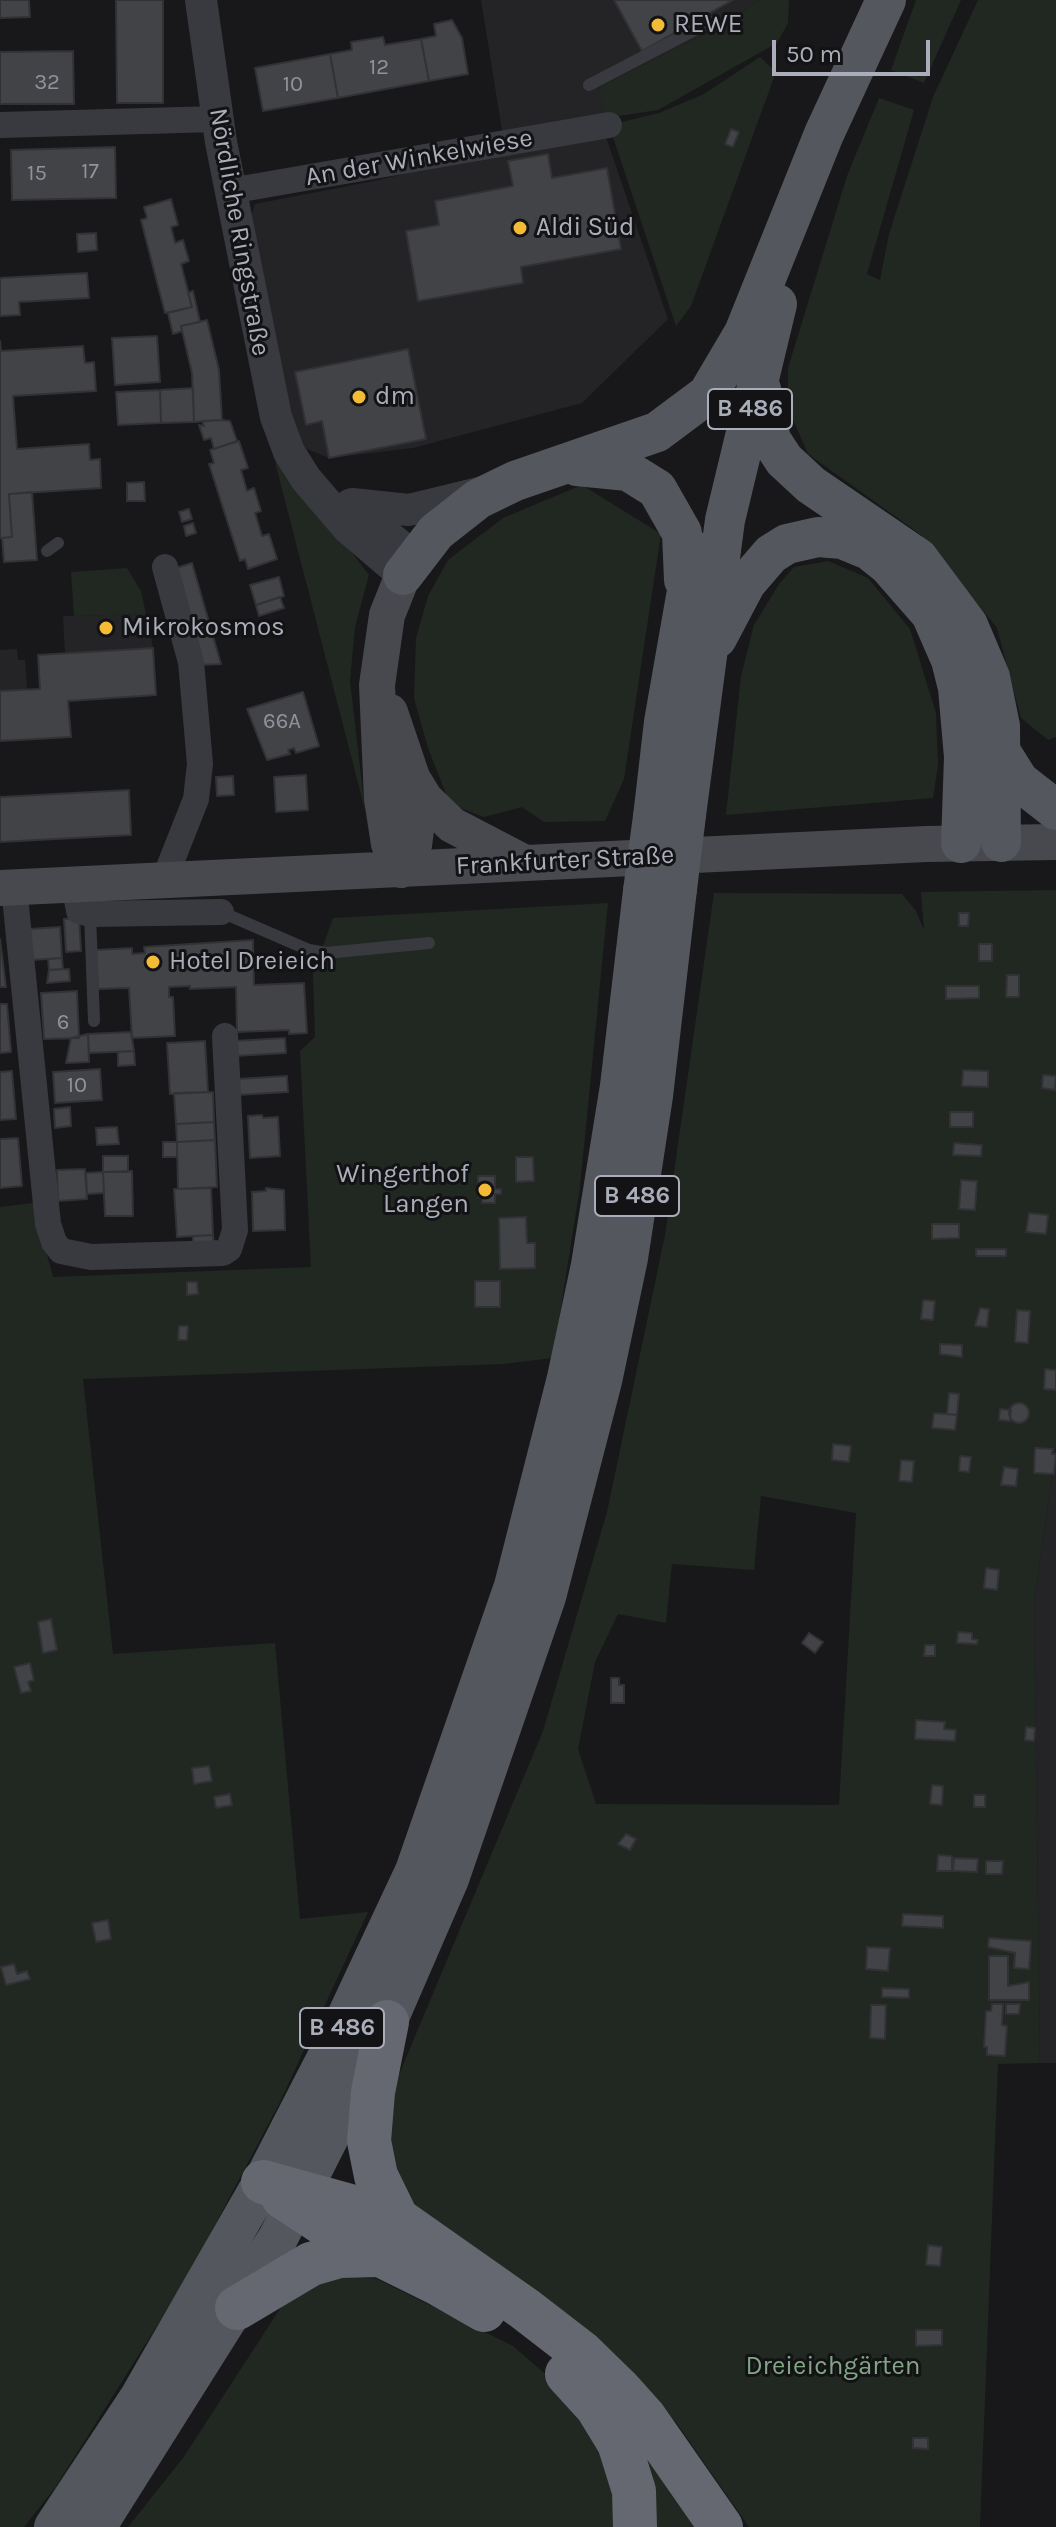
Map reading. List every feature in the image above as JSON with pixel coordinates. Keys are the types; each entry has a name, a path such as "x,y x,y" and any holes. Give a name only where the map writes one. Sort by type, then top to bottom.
{"highway":[{"path":"387,2022 373,2092 369,2141 388,2237 548,2357 577,2383 608,2424 627,2462 634,2491 635,2527"},
{"path":"287,2193 388,2237 582,2353 645,2418 721,2527"},
{"path":"237,2308 311,2264 388,2237"}],"main road":[{"name":"B 486","path":"96,2527 237,2308 287,2193 333,2046 415,1871 514,1586 564,1392 591,1265 620,1086 660,890 669,816 680,625 713,458 815,156 886,0"},
{"name":"B 486","path":"401,870 389,844 382,799 377,685 387,615 403,575 436,532 467,507 502,487 648,436 673,423 708,394 752,350"},
{"name":"B 486","path":"669,816 703,667 752,350"},
{"path":"752,350 771,440 784,460 811,485 918,558 968,625 990,677 1002,754 1001,842"},
{"path":"557,467 603,466 628,471 643,478 663,496 675,515 684,545 680,625"},
{"path":"703,667 734,603 771,554 796,540 818,537 842,539 869,550 889,566 931,614 951,660 958,688 964,757 961,843"},
{"name":"B 486","path":"380,657 387,704 412,777 425,799 452,825 526,864"},
{"path":"1002,754 1019,781 1056,810"},
{"name":"B 486","path":"401,870 418,829 412,777"},
{"name":"B 486","path":"330,873 347,865 371,836 382,799"},
{"name":"Frankfurter Straße","path":"7,887 82,899 164,880 961,843 1056,842"},
{"name":"B 486","path":"54,2527 140,2397 287,2193 387,2022 454,1864 515,1692 573,1499 628,1258 653,1096 660,890"}],"street":[{"name":"Nördliche Ringstraße","path":"201,0 217,119 268,388 294,460 306,479 348,528 403,575"},
{"path":"0,125 217,119"},
{"name":"An der Winkelwiese","path":"230,191 609,125"},
{"path":"294,460 399,545 404,555 403,575"},
{"path":"348,503 409,510 502,487"},
{"path":"164,880 196,799 200,764 191,662 165,567"},
{"path":"7,887 48,1224 61,1251 91,1257 223,1253 229,1249 235,1230 225,1036"},
{"name":"Frankfurter Straße","path":"82,899 221,912"}],"lane":[{"path":"589,85 710,22"},
{"path":"82,899 94,1021"},
{"path":"221,912 309,950 326,953 429,943"}],"shaded area":[{"path":"481,0 760,0 722,25 599,87 611,132 605,134 668,319 582,403 413,448 329,458 300,446 286,411 249,224 255,204 379,180 505,149"},
{"name":"Mikrokosmos","path":"146,614 153,648 65,654 63,616"},
{"path":"17,649 18,660 25,660 27,689 0,691 0,650"},
{"path":"1056,1447 1056,2063 1040,2063 1034,1603"}],"green space":[{"path":"760,0 789,0 788,23 777,43 658,110 606,118 599,87 722,25"},
{"path":"916,0 961,0 924,83 891,70"},
{"path":"978,0 1056,0 1056,737 1048,740 1021,718 997,628 920,534 808,454 788,408 788,368 847,176 879,98 914,110 867,274 880,280 889,234 933,97"},
{"path":"760,57 776,72 691,306 676,326 609,125 659,113 704,94"},
{"path":"282,461 369,575 355,627 350,681 365,810 275,462"},
{"path":"582,485 661,534 624,779 605,821 544,822 522,807 484,817 450,804 428,748 414,698 416,638 428,596 448,560 503,518"},
{"path":"828,561 868,578 910,629 936,713 938,765 933,798 726,815 741,676 754,625 779,584 794,567"},
{"path":"127,568 141,591 146,614 74,616 71,572"},
{"name":"Dreieichgärten","path":"1056,890 1056,1447 1034,1603 1040,2063 998,2064 980,2527 749,2527 675,2421 624,2369 413,2206 389,2174 390,2096 543,1731 607,1512 665,1235 714,893 902,894 916,911 924,930 921,892","holes":["761,1496 856,1513 839,1805 596,1804 578,1749 595,1662 618,1614 666,1623 672,1564 754,1570"]},
{"path":"608,903 580,1187 553,1358 503,1364 83,1379 113,1654 275,1643 300,1919 368,1912 279,2104 187,2278 55,2488 24,2527 0,2527 0,1207 33,1203 53,1277 311,1267 300,1051 315,1037 313,974 333,918"},
{"path":"322,2273 377,2279 513,2346 565,2391 612,2472 618,2527 128,2527 183,2458 287,2298"},
{"path":"596,2386 696,2527 643,2527"}],"building":[{"path":"0,0 29,0 30,17 0,18"},
{"path":"116,0 163,0 163,103 117,103"},
{"name":"REWE","path":"614,0 733,0 642,51"},
{"path":"452,20 462,38 468,74 429,81 421,39 436,36 434,24"},
{"path":"383,37 385,45 421,39 429,81 338,98 330,54 352,50 351,42"},
{"path":"73,51 74,104 0,104 0,52"},
{"path":"330,54 338,98 263,111 255,68"},
{"path":"731,129 739,132 733,147 725,144"},
{"path":"115,147 116,198 12,200 11,150"},
{"name":"Aldi Süd","path":"548,154 552,178 607,168 621,249 521,267 523,283 418,301 406,231 439,225 435,201 513,186 508,161"},
{"path":"171,199 178,225 171,227 175,243 183,240 189,261 181,264 192,307 165,313 141,220 147,218 144,207"},
{"path":"96,233 97,250 78,252 77,234"},
{"path":"87,273 89,298 19,302 20,315 0,316 0,278"},
{"path":"193,291 200,322 181,326 182,331 173,334 168,313 192,307 188,293"},
{"path":"207,320 219,370 222,420 194,422 192,373 181,326"},
{"path":"157,336 160,382 115,385 112,338"},
{"path":"0,341 1,351 83,346 85,363 94,362 96,391 13,396 17,449 89,444 90,460 100,459 101,488 9,494 12,537 0,538"},
{"name":"dm","path":"408,349 426,439 329,458 322,421 306,425 295,372"},
{"path":"193,388 194,422 161,423 160,390"},
{"path":"160,390 161,423 118,425 116,392"},
{"path":"202,421 230,421 237,441 214,449 211,438 204,440 199,425 204,426"},
{"path":"239,441 248,468 241,470 247,491 254,488 261,511 255,513 262,536 269,534 277,559 248,569 245,559 240,561 209,464 214,463 210,450"},
{"path":"144,482 145,501 127,501 127,483"},
{"path":"32,492 37,560 4,562 2,538 12,537 9,494"},
{"path":"189,509 192,519 182,522 179,512"},
{"path":"193,523 196,533 186,536 184,526"},
{"path":"192,563 221,664 199,665 173,569"},
{"path":"279,577 284,596 256,605 250,585"},
{"path":"280,597 284,608 259,616 256,605"},
{"path":"153,648 156,695 68,701 71,737 0,741 0,691 40,689 38,655"},
{"path":"303,692 319,746 296,753 294,748 288,750 290,754 267,760 247,709"},
{"path":"306,775 308,810 276,812 274,777"},
{"path":"233,776 234,795 217,796 216,777"},
{"path":"129,790 131,835 0,842 0,797"},
{"path":"959,913 969,913 968,926 959,926"},
{"path":"79,918 81,951 66,952 64,919"},
{"path":"60,927 62,958 32,960 30,929"},
{"path":"0,939 6,987 0,987"},
{"path":"253,940 254,985 304,983 307,1033 289,1034 289,1030 237,1032 236,987 190,989 190,986 169,987 169,997 173,997 175,1036 132,1038 129,988 98,989 96,950 132,948 132,954 145,953 144,947"},
{"path":"979,944 992,944 992,961 979,961"},
{"path":"62,958 63,969 49,970 48,959"},
{"path":"69,969 70,981 47,983 49,970"},
{"path":"1007,975 1019,975 1019,997 1006,997"},
{"path":"946,986 979,986 979,998 946,999"},
{"path":"77,991 79,1038 44,1039 41,993"},
{"path":"0,1004 7,1004 11,1052 0,1053"},
{"path":"131,1032 134,1051 89,1053 88,1034"},
{"path":"88,1034 89,1062 66,1063 71,1038"},
{"path":"285,1038 286,1053 235,1056 234,1041"},
{"path":"205,1041 208,1092 170,1094 167,1043"},
{"path":"134,1051 135,1065 118,1066 118,1052"},
{"path":"100,1069 102,1100 55,1103 53,1072"},
{"path":"963,1070 988,1071 988,1087 962,1086"},
{"path":"12,1071 16,1119 0,1120 0,1072"},
{"path":"1043,1075 1056,1076 1055,1090 1042,1088"},
{"path":"287,1076 288,1092 237,1095 237,1079"},
{"path":"213,1092 214,1122 176,1124 174,1093"},
{"path":"70,1107 71,1126 55,1128 54,1109"},
{"path":"950,1112 973,1112 973,1127 950,1127"},
{"path":"262,1115 263,1118 278,1117 280,1156 250,1158 248,1116"},
{"path":"214,1122 215,1140 177,1142 176,1124"},
{"path":"117,1127 119,1144 97,1145 96,1128"},
{"path":"18,1138 22,1186 0,1188 0,1139"},
{"path":"215,1140 217,1187 178,1189 177,1142"},
{"path":"163,1142 177,1142 177,1157 163,1157"},
{"path":"954,1143 982,1145 981,1156 953,1155"},
{"path":"103,1156 128,1156 128,1172 103,1172"},
{"path":"516,1157 533,1157 534,1181 516,1182"},
{"path":"85,1169 87,1199 58,1201 57,1170"},
{"path":"132,1171 133,1216 105,1216 103,1172"},
{"path":"103,1172 104,1193 87,1194 86,1173"},
{"path":"478,1176 495,1176 495,1189 501,1189 501,1194 495,1194 495,1203 482,1203 482,1197 478,1197"},
{"path":"961,1180 977,1181 975,1210 959,1209"},
{"path":"211,1188 213,1235 177,1237 174,1189"},
{"path":"266,1188 284,1190 285,1230 253,1231 252,1192 266,1191"},
{"path":"1029,1213 1048,1215 1046,1234 1026,1232"},
{"path":"526,1217 527,1243 535,1243 535,1268 500,1269 499,1218"},
{"path":"932,1224 959,1224 959,1238 932,1239"},
{"path":"213,1235 214,1244 193,1245 193,1236"},
{"path":"976,1249 1006,1249 1006,1256 976,1256"},
{"path":"475,1281 500,1281 500,1307 475,1307"},
{"path":"187,1282 197,1282 198,1294 187,1295"},
{"path":"923,1300 935,1301 933,1320 921,1319"},
{"path":"980,1308 989,1309 987,1327 975,1326"},
{"path":"1017,1310 1030,1311 1028,1343 1015,1342"},
{"path":"179,1326 188,1326 187,1340 178,1340"},
{"path":"940,1344 962,1345 962,1357 940,1354"},
{"path":"1045,1369 1056,1370 1056,1390 1044,1389"},
{"path":"949,1393 959,1394 957,1415 947,1414"},
{"path":"1019,1403 1026,1406 1029,1413 1026,1420 1019,1423 1012,1420 1009,1413 1012,1406"},
{"path":"1000,1409 1011,1410 1010,1421 999,1420"},
{"path":"934,1413 957,1415 955,1430 932,1428"},
{"path":"833,1444 851,1446 849,1462 832,1460"},
{"path":"1035,1448 1053,1449 1052,1454 1056,1454 1054,1474 1034,1473"},
{"path":"960,1456 971,1457 969,1472 959,1471"},
{"path":"901,1460 914,1461 912,1482 899,1481"},
{"path":"1004,1467 1018,1469 1016,1486 1001,1485"},
{"path":"986,1568 999,1570 997,1590 984,1588"},
{"path":"51,1619 57,1650 43,1653 38,1622"},
{"path":"958,1632 972,1633 972,1639 978,1640 977,1644 957,1643"},
{"path":"809,1633 823,1642 815,1653 802,1643"},
{"path":"925,1645 935,1645 935,1656 924,1656"},
{"path":"30,1663 34,1680 28,1682 31,1691 21,1693 14,1667"},
{"path":"611,1678 619,1678 619,1685 624,1685 624,1703 611,1703"},
{"path":"916,1720 945,1722 944,1729 956,1730 955,1741 915,1739"},
{"path":"1026,1727 1035,1728 1034,1741 1025,1740"},
{"path":"209,1766 212,1781 194,1784 192,1768"},
{"path":"932,1785 943,1786 942,1805 930,1804"},
{"path":"230,1794 232,1805 216,1808 214,1797"},
{"path":"974,1795 985,1795 985,1807 974,1807"},
{"path":"626,1834 636,1839 630,1850 618,1844"},
{"path":"938,1855 952,1856 952,1871 937,1871"},
{"path":"954,1858 978,1859 977,1872 953,1871"},
{"path":"986,1861 1003,1861 1002,1874 986,1874"},
{"path":"903,1914 943,1916 943,1928 902,1926"},
{"path":"108,1920 111,1939 96,1942 92,1923"},
{"path":"989,1938 1031,1941 1029,1969 1014,1968 1015,1953 988,1947"},
{"path":"867,1947 890,1948 888,1971 866,1969"},
{"path":"989,1956 1008,1956 1008,1986 1029,1982 1029,2000 989,2000"},
{"path":"14,1964 17,1974 27,1971 30,1979 6,1985 1,1967"},
{"path":"882,1988 909,1989 909,1998 882,1997"},
{"path":"992,2004 1003,2004 1002,2025 1007,2026 1005,2056 987,2055 987,2047 984,2047 986,2011 991,2011"},
{"path":"1006,2004 1020,2004 1019,2014 1006,2014"},
{"path":"871,2005 886,2005 885,2039 870,2038"},
{"path":"928,2245 942,2247 940,2266 926,2265"},
{"path":"916,2330 942,2330 942,2345 916,2346"},
{"path":"913,2438 928,2438 928,2449 913,2448"}],"place":[{"name":"REWE","path":"658,25"},
{"name":"Aldi Süd","path":"520,228"},
{"name":"dm","path":"359,397"},
{"name":"Mikrokosmos","path":"106,628"},
{"name":"Hotel Dreieich","path":"153,962"},
{"name":"Wingerthof Langen","path":"485,1190"}]}
